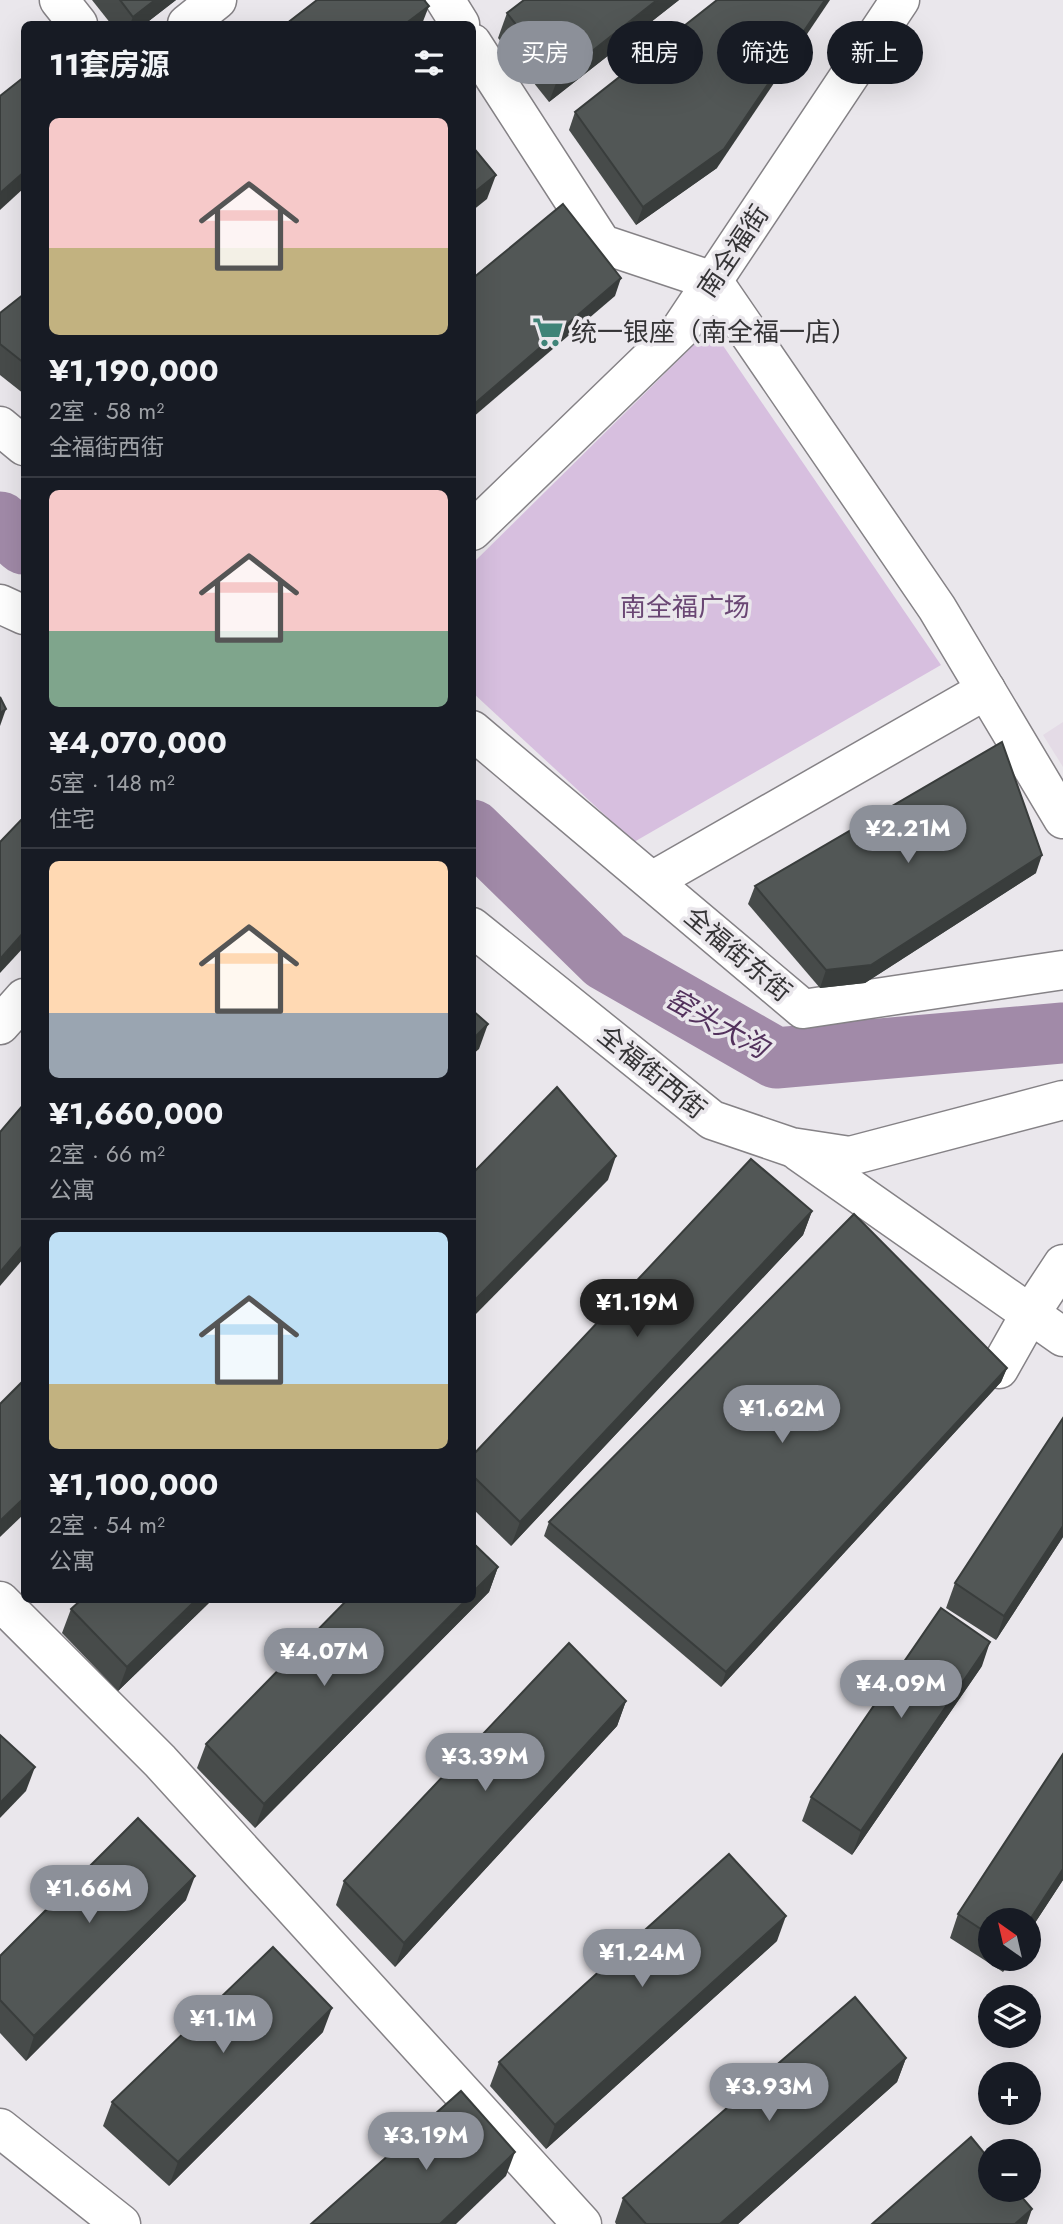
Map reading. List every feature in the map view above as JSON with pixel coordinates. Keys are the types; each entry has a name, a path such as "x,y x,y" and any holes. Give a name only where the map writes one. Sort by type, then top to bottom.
{"street":[{"path":"59,0 76,21"},
{"path":"191,21 217,0"},
{"path":"445,0 458,21"},
{"name":"南全福街","path":"476,527 680,330 900,0"},
{"path":"476,49 602,244 713,281 937,608 1063,819"},
{"path":"0,426 21,444"},
{"path":"0,604 21,614"},
{"path":"652,881 986,690"},
{"name":"全福街东街","path":"476,733 803,1009 1063,970"},
{"name":"全福街西街","path":"476,930 712,1120 791,1147 850,1156 1063,1100"},
{"path":"0,1025 21,1001"},
{"path":"791,1147 1063,1337"},
{"path":"999,1369 1030,1314 1063,1264"},
{"path":"0,1601 160,1761 582,2224"},
{"path":"0,2128 121,2224"}],"shaded area":[{"path":"1063,722 1063,767 1043,735"}],"green space":[{"name":"南全福广场","path":"711,328 941,665 634,842 476,696 476,560"}],"building":[{"path":"120,0 155,0 133,17"},
{"path":"317,0 424,0 429,6 409,21 290,21"},
{"path":"524,0 657,0 630,21 607,21 607,39 593,50 593,21 513,21 507,13"},
{"path":"717,0 825,0 811,21 717,21 717,84 768,84 724,149 643,207 575,112 610,84 703,84 703,21 690,21"},
{"path":"21,79 21,175 0,193 0,96"},
{"path":"476,151 496,175 476,191"},
{"path":"563,204 621,278 476,403 476,276"},
{"path":"21,296 21,361 0,344 0,313"},
{"path":"0,697 6,709 0,713"},
{"path":"1002,742 1042,855 871,965 826,970 755,886"},
{"path":"21,820 21,935 0,959 0,842"},
{"path":"476,1014 488,1024 476,1036"},
{"path":"557,1087 616,1156 476,1299 476,1170"},
{"path":"21,1108 21,1248 0,1272 0,1132"},
{"path":"751,1159 812,1211 520,1522 476,1479 476,1452"},
{"path":"854,1214 1007,1368 726,1672 549,1522"},
{"path":"21,1383 21,1501 0,1521 0,1404"},
{"path":"1063,1418 1063,1526 1004,1616 955,1583"},
{"path":"476,1546 498,1567 476,1589"},
{"path":"78,1603 193,1603 127,1667 71,1609"},
{"path":"344,1603 463,1603 264,1804 206,1744"},
{"path":"941,1608 990,1642 861,1831 811,1797"},
{"path":"569,1643 626,1701 404,1943 344,1881"},
{"path":"0,1735 35,1767 0,1803"},
{"path":"1063,1754 1063,1869 1038,1908 978,1908 978,1927 958,1914"},
{"path":"138,1818 195,1876 34,2036 0,2000 0,1956"},
{"path":"729,1854 786,1916 555,2125 499,2062"},
{"path":"273,1947 332,2008 178,2162 112,2102"},
{"path":"855,1997 906,2058 720,2224 646,2224 623,2198"},
{"path":"461,2091 515,2152 440,2224 311,2224"},
{"path":"971,2137 978,2145 978,2202 1026,2202 1032,2209 1015,2224 872,2224"}],"waterway":[{"name":"窑头大沟","path":"0,522 21,541"},
{"name":"窑头大沟","path":"476,834 605,960 776,1058 1063,1033"}],"place":[{"name":"统一银座（南全福一店）","path":"548,332"}]}
